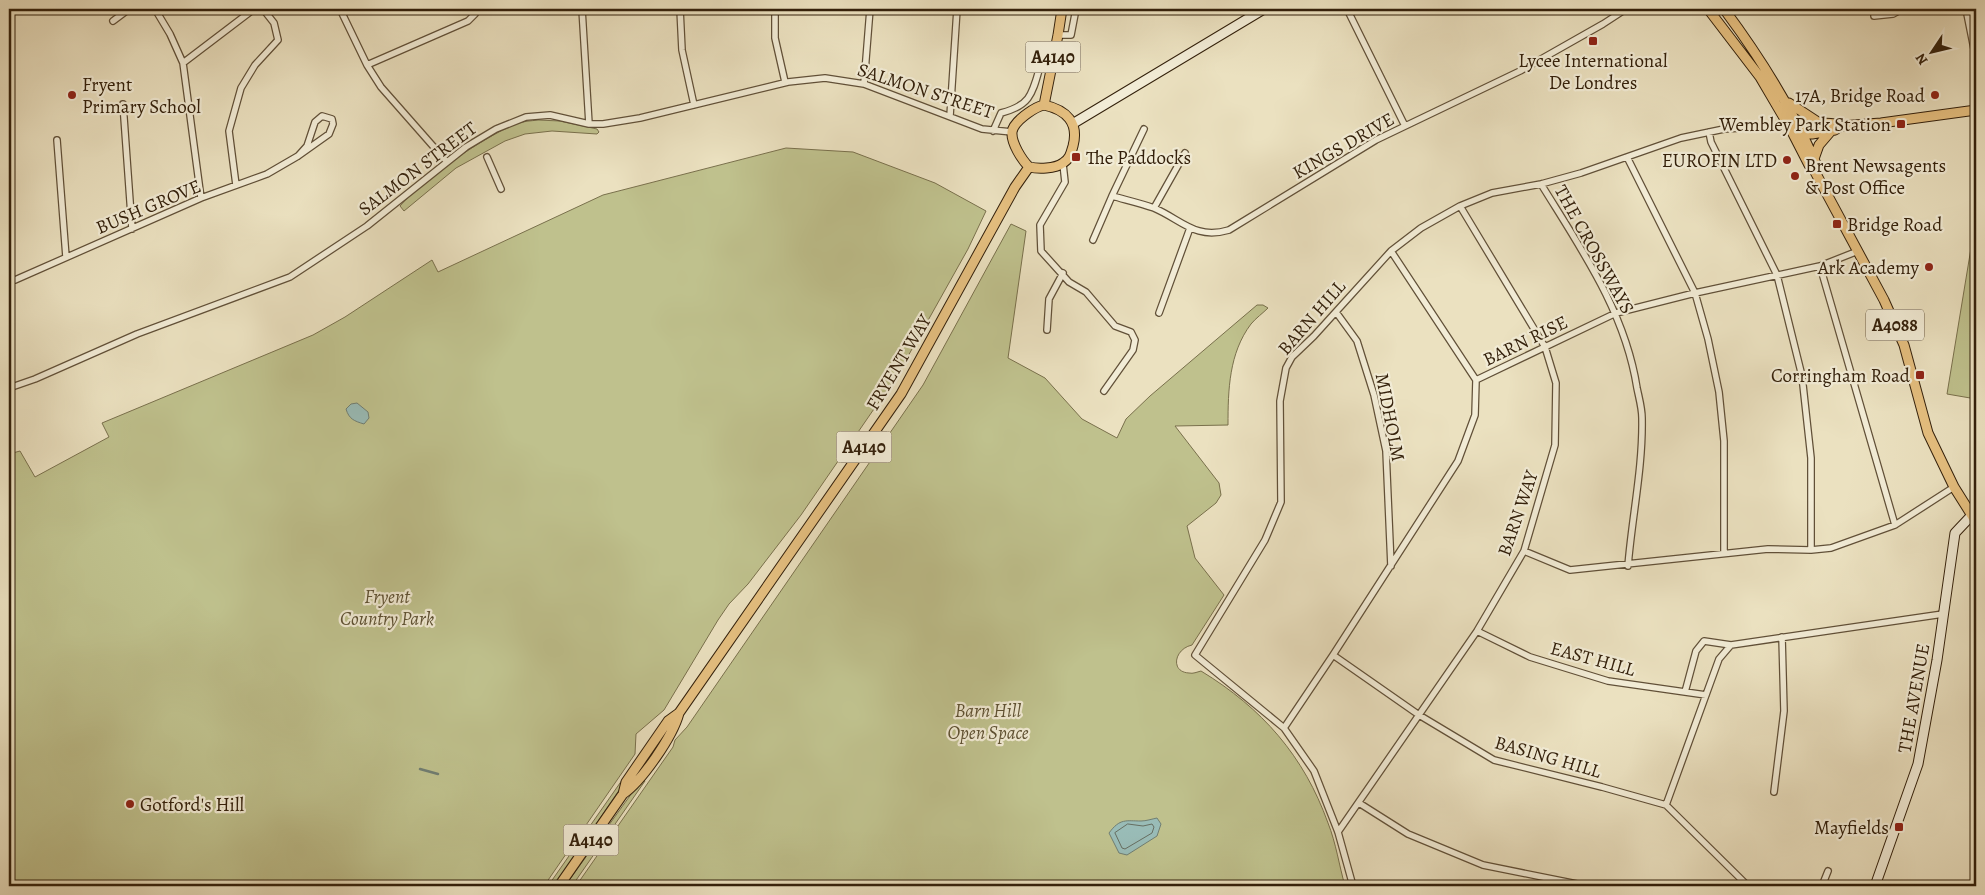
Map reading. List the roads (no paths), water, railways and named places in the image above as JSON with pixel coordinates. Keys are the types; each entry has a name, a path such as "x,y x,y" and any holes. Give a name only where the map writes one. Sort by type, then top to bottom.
{"main road":[{"name":"A4140","path":"1044,105 1062,9"},
{"path":"1708,9 1760,77 1809,165 1814,170"},
{"name":"A4088","path":"1724,9 1762,64 1801,130 1814,159 1814,170 1884,300 1904,345 1928,433 1954,487 1974,519"},
{"path":"1783,98 1821,124"},
{"path":"1044,105 1050,106 1074,123 1076,134 1071,156 1062,164 1029,168 1023,161 1013,140 1012,132 1017,122 1035,106 1044,105"},
{"path":"1841,126 1834,123 1821,124 1804,126 1801,130 1807,134 1831,131 1841,126 1881,123 1976,110"},
{"path":"1814,159 1818,145 1831,131"},
{"name":"FRYENT WAY","path":"559,886 623,794 626,782 663,728 668,721 679,713 901,394 1010,196 1029,168"}],"street":[{"path":"113,21 129,9"},
{"path":"155,9 170,34 183,63 201,198"},
{"path":"183,63 254,9 258,9"},
{"path":"236,185 229,131 241,88 255,65 278,40 274,23 263,9"},
{"path":"340,9 367,65 381,87 447,162"},
{"path":"367,65 468,21 477,9"},
{"path":"582,9 589,124"},
{"path":"680,9 682,50 694,105"},
{"path":"775,9 775,38 785,82"},
{"path":"864,84 870,9"},
{"path":"950,116 958,9"},
{"path":"1058,35 1071,35 1076,9"},
{"path":"1074,123 1264,9"},
{"path":"1347,9 1405,126"},
{"name":"KINGS DRIVE","path":"1112,196 1154,208 1202,233 1214,234 1229,230 1376,140 1544,58 1604,24 1626,9"},
{"path":"1874,16 1893,14 1902,9"},
{"path":"1966,9 1976,59"},
{"path":"993,131 1001,113 1013,110 1031,97 1038,70 1042,67 1050,69"},
{"name":"SALMON STREET","path":"9,388 35,379 137,334 290,277 367,226 466,147 496,129 526,117 550,116 589,124 603,124 640,118 785,82 825,78 864,84 982,129 1012,132"},
{"path":"123,104 132,229"},
{"name":"BUSH GROVE","path":"9,280 15,280 201,198 267,174 298,156 329,134 333,124 332,119 322,116 315,122 307,146 298,156"},
{"name":"BARN HILL","path":"1352,886 1338,832 1314,771 1284,728 1195,655 1265,540 1280,502 1280,401 1286,368 1292,357 1391,251 1421,228 1460,206 1492,193 1541,184 1581,173 1681,138 1724,129 1776,126 1801,130"},
{"path":"1094,240 1112,196 1144,129"},
{"path":"1709,132 1711,142 1777,275 1802,376 1811,458 1811,550"},
{"path":"57,140 66,257"},
{"path":"1154,208 1185,153"},
{"path":"487,157 501,189"},
{"path":"1627,157 1695,294 1708,339 1719,392 1724,441 1724,553"},
{"path":"1062,164 1065,182 1040,225 1041,251 1063,273 1069,282 1086,292 1116,326 1131,332 1135,340 1133,350 1104,391"},
{"name":"THE CROSSWAYS","path":"1541,184 1579,243 1616,313 1634,364 1642,417 1639,471 1631,524 1628,566"},
{"name":"BARN WAY","path":"1338,832 1477,631 1524,551 1555,445 1556,382 1545,347 1460,206"},
{"path":"1159,313 1190,228"},
{"path":"1391,251 1476,380"},
{"name":"BARN RISE","path":"1284,728 1334,655 1458,461 1475,415 1476,380 1616,313 1820,266 1858,251"},
{"path":"1820,266 1895,525"},
{"path":"1047,330 1050,299 1063,273"},
{"name":"MIDHOLM","path":"1336,312 1357,341 1374,395 1386,451 1391,566"},
{"path":"1524,551 1570,570 1628,566 1768,549 1811,550 1831,548 1895,525 1954,487"},
{"name":"THE AVENUE","path":"1875,886 1918,764 1956,533 1974,519"},
{"path":"1685,692 1696,651 1704,642 1731,645 1943,614"},
{"name":"EAST HILL","path":"1477,631 1530,657 1608,681 1706,695"},
{"path":"1774,792 1784,711 1782,637"},
{"path":"1666,805 1719,659 1731,645"},
{"name":"BASING HILL","path":"1334,655 1419,716 1494,760 1666,805 1748,886"},
{"path":"1359,803 1408,834 1483,865 1587,886"},
{"path":"1822,886 1828,871"}],"water":[{"path":"357,403 368,412 369,418 364,424 352,419 346,409 351,404"},
{"path":"1157,818 1161,824 1157,836 1127,855 1119,853 1109,833 1113,828 1124,821 1143,821"}],"waterway":[{"path":"420,769 438,774"}],"railway":[{"path":"1972,886 1976,874"}],"place":[{"name":"Lycee International De Londres","path":"1593,41"},
{"name":"Fryent Primary School","path":"72,95"},
{"name":"17A, Bridge Road","path":"1935,95"},
{"name":"Wembley Park Station","path":"1901,124"},
{"name":"The Paddocks","path":"1076,157"},
{"name":"EUROFIN LTD","path":"1787,160"},
{"name":"Brent Newsagents & Post Office","path":"1795,176"},
{"name":"Bridge Road","path":"1837,224"},
{"name":"Ark Academy","path":"1929,267"},
{"name":"Corringham Road","path":"1920,375"},
{"name":"Gotford's Hill","path":"130,804"},
{"name":"Mayfields","path":"1899,827"}],"park label":[{"name":"Fryent Country Park","path":"387,607"},
{"name":"Barn Hill Open Space","path":"988,721"}]}
